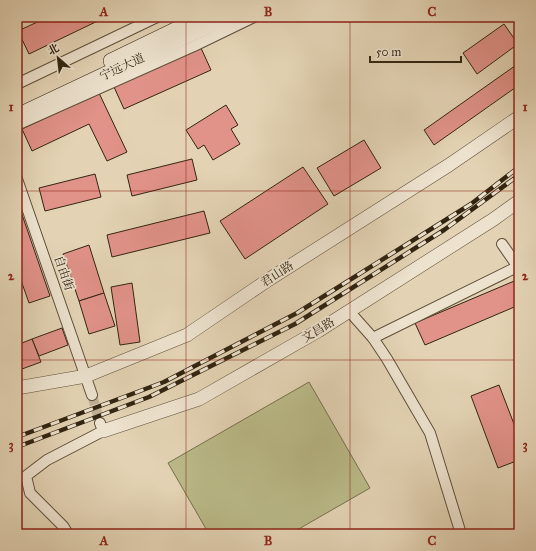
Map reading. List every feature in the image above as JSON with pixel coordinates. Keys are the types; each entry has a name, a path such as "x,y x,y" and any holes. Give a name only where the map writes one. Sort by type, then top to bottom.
{"main road":[{"name":"宁远大道","path":"17,105 202,17"},
{"name":"宁远大道","path":"17,116 227,17"}],"street":[{"path":"17,84 157,17"},
{"path":"17,125 194,46 254,17"},
{"name":"君山路","path":"17,388 86,376 187,335 268,280 449,165 519,117"},
{"name":"自由街","path":"17,179 92,395"},
{"name":"文昌路","path":"102,427 199,399 318,331 494,219 519,201"},
{"path":"373,338 518,267 502,244"},
{"path":"349,311 373,338 387,359 430,433 461,534"},
{"path":"68,534 63,526 30,493 26,476 47,460 102,427"}],"green space":[{"path":"309,382 370,488 290,534 209,534 168,463"}],"building":[{"path":"48,17 106,17 29,54 18,31"},
{"path":"504,24 518,44 477,74 463,53"},
{"path":"17,47 22,58 17,60"},
{"path":"201,48 211,70 124,109 114,87"},
{"path":"519,63 519,85 434,145 424,130"},
{"path":"99,93 127,152 107,161 89,124 32,151 22,129"},
{"path":"226,105 238,125 231,129 240,144 213,160 204,145 198,149 186,130"},
{"path":"364,140 381,168 334,196 317,168"},
{"path":"192,159 197,180 132,196 127,175"},
{"path":"303,167 328,204 245,259 220,221"},
{"path":"95,174 101,197 45,211 39,188"},
{"path":"17,200 50,296 29,303 17,269"},
{"path":"204,211 210,233 112,257 107,235"},
{"path":"89,245 104,293 79,301 63,254"},
{"path":"519,279 519,305 425,345 415,323"},
{"path":"132,283 140,342 120,345 111,287"},
{"path":"104,293 115,326 89,334 79,301"},
{"path":"62,328 68,345 39,356 32,339"},
{"path":"32,339 41,362 22,369 17,355 17,345"},
{"path":"499,385 519,437 519,460 498,468 471,396"}],"tunnel":[{"path":"92,395 100,423"}],"railway":[{"path":"17,437 164,382 297,313 471,204 519,167"},
{"path":"17,447 149,397 295,324 444,230 519,175"}]}
